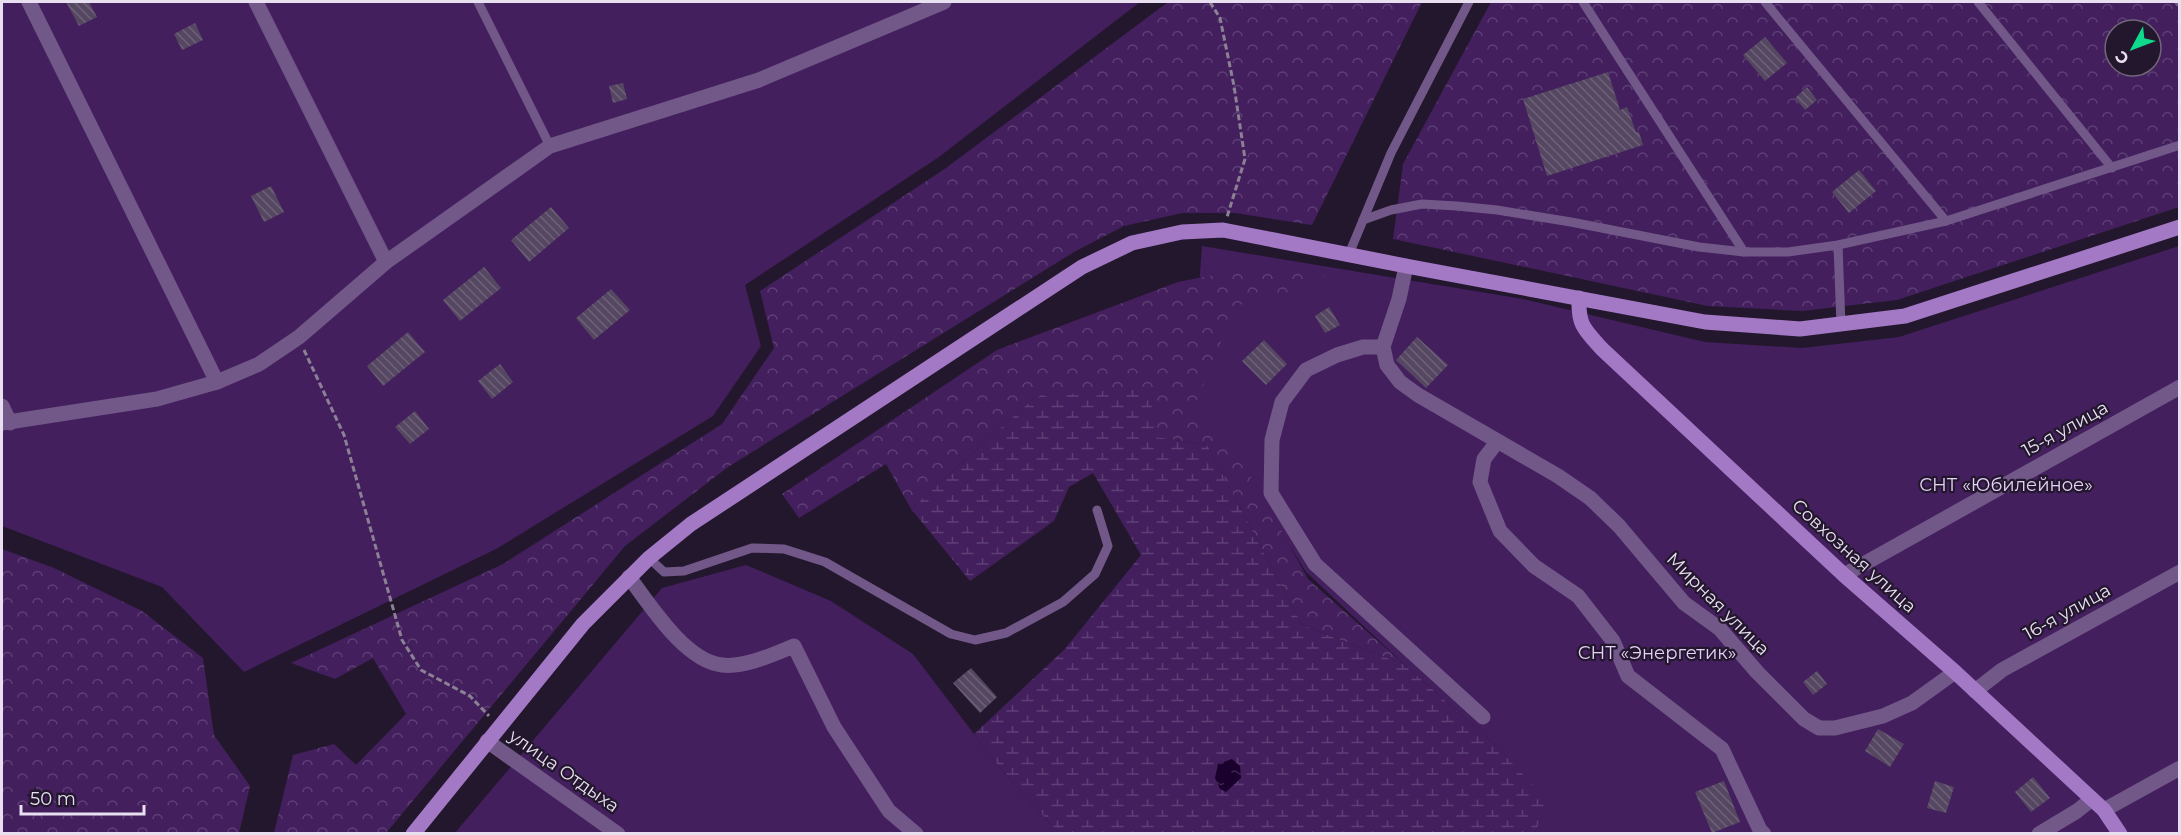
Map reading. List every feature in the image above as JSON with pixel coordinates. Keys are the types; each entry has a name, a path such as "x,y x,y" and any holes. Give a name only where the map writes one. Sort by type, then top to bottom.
{"main road":[{"path":"413,834 583,624 649,558 691,524 1082,267 1132,243 1182,232 1223,230 1706,322 1800,329 1905,316 2180,227"},
{"name":"Совхозная улица","path":"1579,298 1578,317 1602,349 1844,575 1955,672 2104,810 2120,834"}],"street":[{"path":"29,2 217,382"},
{"path":"256,2 386,262"},
{"path":"2,406 6,423 158,399 217,382 259,364 298,337 386,262 550,146 759,80 944,2"},
{"path":"1406,266 1399,299 1383,346 1363,346 1306,370 1282,402 1272,440 1271,493 1315,564 1483,717"},
{"name":"Мирная улица","path":"1383,346 1387,365 1400,382 1590,498 1618,526 1684,603 1720,629 1757,672 1803,719 1819,728 1835,728 1883,716 1912,703 1955,672"},
{"name":"15-я улица","path":"1844,575 2180,387"},
{"path":"1497,442 1484,459 1480,482 1500,531 1534,566 1578,596 1613,640 1628,675 1722,749 1760,830 1764,834"},
{"name":"16-я улица","path":"1975,691 2002,670 2180,572"},
{"path":"629,577 681,642 702,659 723,666 750,662 794,646 834,727 890,811 916,834"},
{"name":"улица Отдыха","path":"487,741 618,834"},
{"path":"2104,810 2180,768"},
{"path":"2040,834 2078,812 2092,799"}],"lane":[{"path":"478,2 550,146"},
{"path":"1349,254 1391,153 1469,2"},
{"path":"1583,2 1744,252"},
{"path":"1765,2 1946,221"},
{"path":"1978,2 2112,168"},
{"path":"1363,220 1391,210 1422,204 1457,206 1529,215 1699,247 1744,252 1788,252 1838,245 1946,221 2180,145"},
{"path":"1838,245 1841,325"},
{"path":"649,558 664,572 684,571 752,548 784,549 825,562 951,633 975,640 1006,633 1053,608 1095,574 1108,546 1097,510"}],"path":[{"path":"1210,2 1220,18 1234,86 1245,159 1223,230"},
{"path":"298,337 344,435 402,640 421,670 470,696 499,726"}],"green space":[{"path":"2,2 1140,2 939,157 745,285 761,346 713,416 496,549 244,672 162,587 2,526"},
{"path":"1168,2 1422,2 1312,225 1235,213 1182,213 1124,226 1074,252 728,467 625,546 386,833 274,833 293,755 334,744 356,765 406,714 373,658 335,679 291,663 503,564 722,424 774,348 760,291 946,168"},
{"path":"1491,2 2179,2 2179,207 1897,300 1802,311 1708,306 1393,239 1403,164"},
{"name":"СНТ «Энергетик»","path":"1202,246 1523,299 1705,342 1802,348 1899,337 2179,246 2179,833 1535,833 1547,801 1494,744 1306,572 1254,489 1190,411"},
{"path":"1250,268 1329,270 1317,284 1236,306 1194,408 1250,475 1308,579 1405,665 1302,625 1207,445 1156,437 1034,398 911,509 886,464 799,518 782,494 997,350 1178,282"},
{"path":"1149,386 1156,437 1207,445 1302,625 1405,665 1494,744 1548,801 1535,833 1059,833 1000,768 974,734 1064,650 1141,555 1093,473 1069,487 1054,521 970,581 911,509 1034,398"},
{"path":"2,549 54,568 142,611 203,658 214,735 250,786 239,833 2,833"},
{"path":"746,565 831,601 913,654 1000,768 1059,833 454,834 662,588"}],"water":[{"path":"1232,759 1240,766 1241,778 1226,792 1220,789 1215,778 1218,764"}],"building":[{"path":"66,2 89,2 97,17 79,26"},
{"path":"195,23 203,40 182,50 174,34"},
{"path":"1765,37 1787,63 1765,81 1743,55"},
{"path":"1608,72 1620,110 1627,107 1643,145 1547,176 1523,99"},
{"path":"623,83 627,99 613,103 609,86"},
{"path":"1807,87 1817,100 1805,110 1795,98"},
{"path":"1859,170 1876,191 1849,213 1832,192"},
{"path":"271,186 284,212 264,222 251,196"},
{"path":"551,207 569,228 529,262 511,240"},
{"path":"484,267 501,288 460,321 443,300"},
{"path":"611,289 630,310 594,340 576,318"},
{"path":"1329,307 1340,325 1325,333 1315,316"},
{"path":"408,332 425,352 383,386 367,366"},
{"path":"1417,337 1448,365 1426,388 1396,360"},
{"path":"1264,340 1287,364 1266,385 1242,361"},
{"path":"500,364 513,382 492,399 478,381"},
{"path":"415,411 429,429 410,444 395,427"},
{"path":"971,668 997,697 980,713 953,683"},
{"path":"1817,671 1827,684 1813,695 1803,682"},
{"path":"1878,729 1904,744 1890,767 1865,751"},
{"path":"2033,777 2050,798 2031,812 2015,792"},
{"path":"1724,781 1740,822 1712,833 1695,792"},
{"path":"1935,781 1954,787 1946,813 1927,808"}],"park label":[{"name":"СНТ «Юбилейное»","path":"2006,485"}]}
